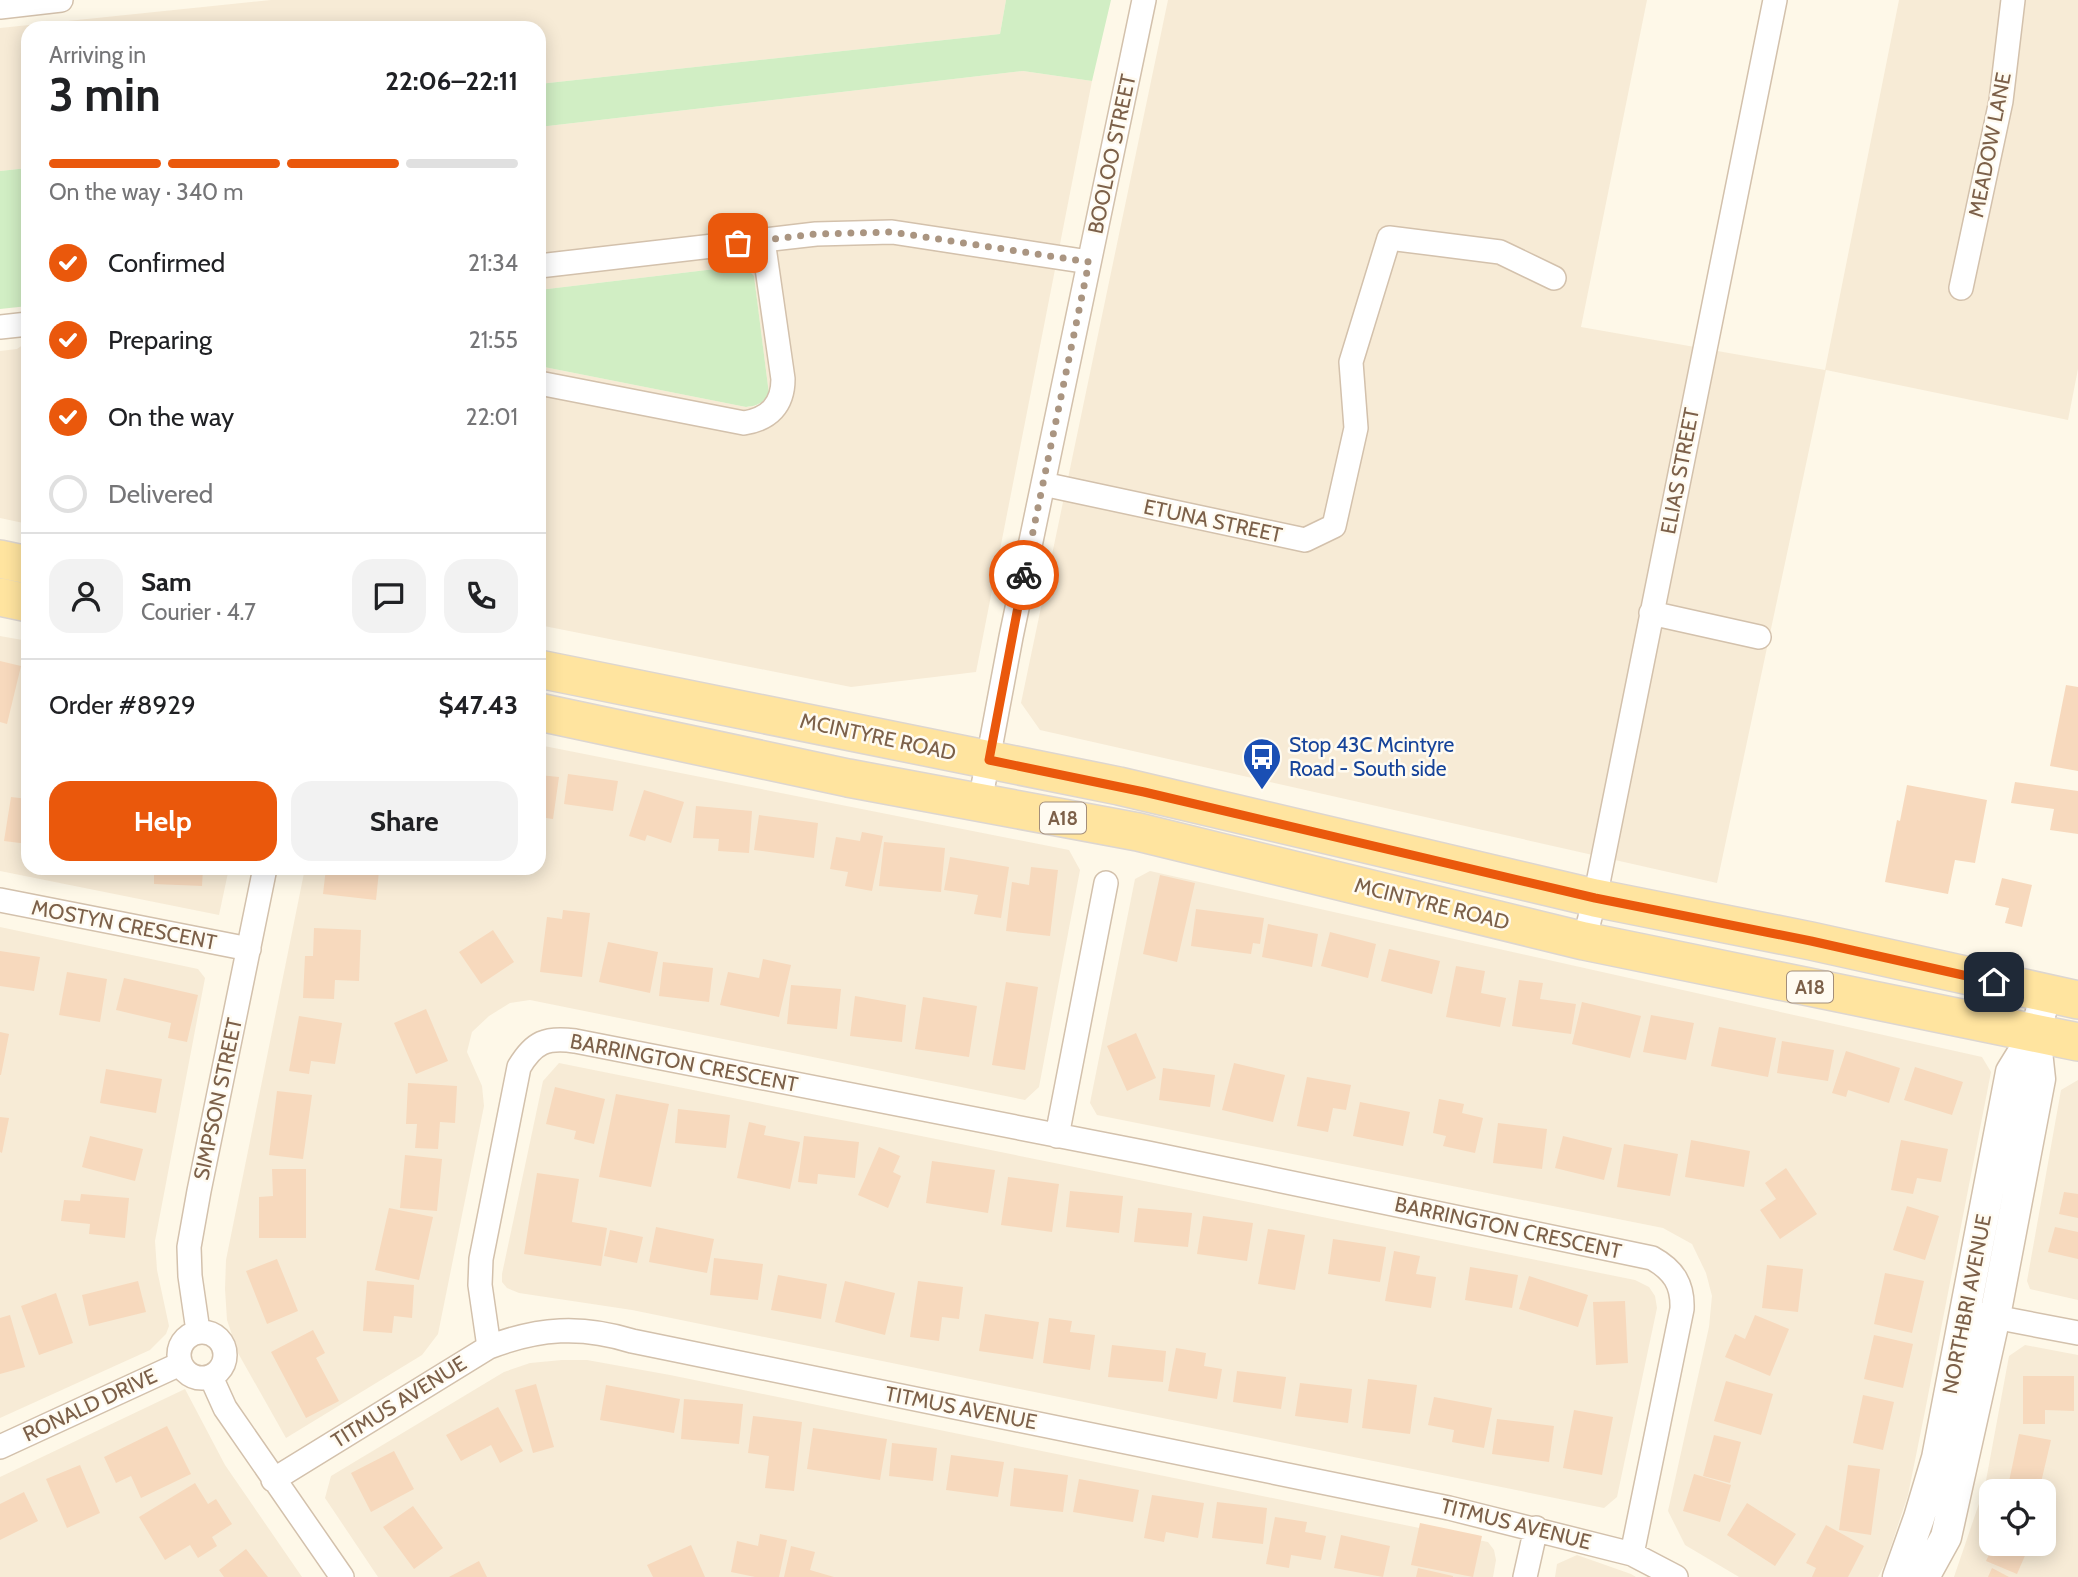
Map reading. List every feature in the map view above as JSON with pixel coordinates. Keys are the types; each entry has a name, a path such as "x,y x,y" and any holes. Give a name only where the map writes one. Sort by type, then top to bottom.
{"main road":[{"path":"0,559 21,564"},
{"path":"0,597 21,602"},
{"name":"MCINTYRE ROAD","path":"546,670 1145,792 1595,898 1811,941 2062,997"},
{"name":"MCINTYRE ROAD","path":"546,713 848,778 1138,832 1584,941 2078,1042"}],"street":[{"path":"0,7 61,0"},
{"name":"BOOLOO STREET","path":"980,802 1011,637 1144,0"},
{"name":"ELIAS STREET","path":"1584,941 1595,898 1775,0"},
{"name":"MEADOW LANE","path":"1961,288 2001,101 2013,0"},
{"path":"546,265 816,234 892,232 1089,262"},
{"name":"ETUNA STREET","path":"1043,484 1305,540 1334,527 1356,428 1351,362 1389,238 1500,252 1555,278"},
{"path":"546,384 744,423 758,421 769,414 778,404 783,391 783,379 763,240"},
{"path":"0,327 21,325"},
{"path":"1651,613 1759,637"},
{"name":"SIMPSON STREET","path":"198,1331 189,1247 264,875"},
{"path":"1057,1136 1106,883"},
{"name":"MOSTYN CRESCENT","path":"0,900 249,949"},
{"name":"NORTHBRI AVENUE","path":"1898,1577 1937,1458 2011,1072 2062,997"},
{"name":"NORTHBRI AVENUE","path":"1924,1577 1946,1537 1995,1316 2040,1079 2035,1033"},
{"name":"BARRINGTON CRESCENT","path":"489,1347 480,1286 481,1259 519,1067 527,1054 542,1042 558,1038 575,1041 1646,1256 1665,1265 1678,1282 1682,1309 1632,1553"},
{"path":"1966,1312 2078,1333"},
{"path":"211,1332 224,1344 225,1363 211,1377 194,1377 180,1364 180,1346 192,1333 211,1332"},
{"name":"TITMUS AVENUE","path":"273,1480 489,1347 514,1337 539,1332 599,1332 632,1341 1450,1508 1632,1553 1676,1577"},
{"name":"RONALD DRIVE","path":"0,1447 180,1364"},
{"path":"211,1377 225,1408 342,1577"},
{"path":"1525,1577 1535,1528"}],"shaded area":[{"path":"271,0 1006,0 1000,34 546,83 546,21 68,21"},
{"path":"1168,0 1647,0 1581,327 1825,370 1899,0 2078,0 2078,369 2068,420 1826,370 1717,883 1040,730 1021,703"},
{"path":"21,26 21,169 0,171 0,28"},
{"path":"1023,71 1092,81 976,672 851,687 546,626 546,367 746,407 764,402 769,394 754,277 747,269 732,267 546,289 546,126"},
{"path":"21,346 21,522 0,518 0,351"},
{"path":"0,636 21,640 21,875 228,875 219,915 0,871"},
{"path":"546,746 1069,850 1080,870 1039,1087 1025,1100 530,1000 510,1003 489,1016 472,1032 467,1052 482,1086 484,1106 438,1334 422,1355 286,1438 238,1353 227,1320 226,1260 304,875 546,875"},
{"path":"1150,871 1982,1057 1991,1072 1925,1411 1908,1495 1885,1564 1878,1577 1739,1577 1685,1545 1668,1511 1709,1327 1712,1296 1706,1273 1692,1244 1663,1228 1097,1115 1090,1103 1135,879"},
{"path":"0,927 198,969 205,978 155,1241 157,1270 169,1326 166,1334 150,1350 0,1418"},
{"path":"559,1063 1635,1280 1649,1287 1655,1296 1657,1308 1617,1497 1604,1508 632,1310 519,1293 507,1288 502,1282 502,1274 543,1081"},
{"path":"2078,1080 2078,1300 2030,1289 2027,1281 2061,1090"},
{"path":"2025,1345 2078,1355 2078,1577 1954,1577 1979,1504 1979,1556 2056,1556 2056,1479 1986,1479 2009,1356"},
{"path":"587,1360 670,1375 1488,1542 1494,1550 1496,1560 1493,1577 378,1577 325,1498 331,1476 504,1372 530,1363"},
{"path":"185,1389 225,1465 302,1577 0,1577 0,1477"},
{"path":"1577,1555 1636,1577 1555,1577 1557,1564"}],"green space":[{"path":"1006,0 1111,0 1092,81 1023,71 546,126 546,83 1000,34"},
{"path":"21,169 21,307 0,309 0,171"},
{"path":"732,267 747,269 754,276 769,394 759,404 746,407 546,367 546,289"}],"building":[{"path":"0,661 21,666 7,724 0,722"},
{"path":"2066,685 2078,687 2078,771 2050,766"},
{"path":"568,774 618,781 613,811 564,804"},
{"path":"546,776 559,777 553,819 546,818"},
{"path":"2015,782 2078,791 2078,834 2050,830 2054,809 2011,803"},
{"path":"1907,785 1987,800 1975,863 1955,860 1948,894 1885,882"},
{"path":"644,790 684,802 671,843 647,835 645,841 629,836"},
{"path":"11,797 21,798 21,843 4,841"},
{"path":"696,806 752,811 749,853 718,851 719,839 693,838"},
{"path":"759,815 818,823 814,858 754,850"},
{"path":"862,832 883,836 872,891 845,886 848,872 830,869 836,837 860,841"},
{"path":"884,842 945,848 941,892 879,886"},
{"path":"950,857 1009,867 1001,918 974,914 978,895 944,890"},
{"path":"1031,867 1058,870 1050,936 1006,931 1012,882 1029,885"},
{"path":"154,875 203,875 202,886 154,884"},
{"path":"325,875 379,875 376,900 323,894"},
{"path":"1160,875 1195,883 1177,962 1143,954"},
{"path":"2002,878 2032,885 2022,927 2005,923 2009,908 1995,905"},
{"path":"1196,909 1264,918 1260,944 1253,943 1251,954 1191,946"},
{"path":"563,910 590,913 582,977 540,972 547,917 562,919"},
{"path":"1268,924 1318,934 1312,967 1262,957"},
{"path":"314,928 361,930 359,981 335,980 334,999 303,998 305,956 313,956"},
{"path":"493,930 514,962 481,984 459,952"},
{"path":"1330,932 1376,944 1368,978 1321,966"},
{"path":"608,942 658,952 650,993 599,982"},
{"path":"1389,949 1440,961 1432,994 1381,981"},
{"path":"0,951 40,957 34,991 0,986"},
{"path":"763,959 791,965 779,1017 720,1005 728,972 759,978"},
{"path":"663,962 713,968 709,1002 659,996"},
{"path":"1456,966 1485,971 1481,993 1506,998 1500,1027 1446,1017"},
{"path":"67,972 107,979 100,1022 59,1015"},
{"path":"124,978 198,995 187,1042 168,1038 171,1023 116,1010"},
{"path":"1519,980 1543,983 1540,999 1576,1004 1571,1034 1512,1026"},
{"path":"1006,982 1038,987 1025,1070 992,1065"},
{"path":"791,985 841,989 837,1029 787,1024"},
{"path":"855,996 906,1005 902,1042 850,1036"},
{"path":"923,997 977,1006 969,1057 915,1049"},
{"path":"1582,1002 1641,1016 1630,1058 1572,1044"},
{"path":"426,1009 448,1061 416,1074 394,1023"},
{"path":"1651,1015 1694,1023 1686,1060 1643,1052"},
{"path":"299,1016 342,1023 335,1064 311,1061 309,1074 289,1071"},
{"path":"1719,1027 1776,1038 1768,1077 1711,1066"},
{"path":"0,1032 9,1034 1,1075 0,1075"},
{"path":"1136,1033 1156,1078 1127,1091 1107,1046"},
{"path":"1782,1041 1834,1050 1828,1081 1777,1073"},
{"path":"1846,1051 1900,1068 1889,1103 1848,1090 1846,1097 1832,1093"},
{"path":"1234,1063 1285,1075 1273,1122 1222,1110"},
{"path":"1915,1067 1963,1082 1952,1115 1904,1100"},
{"path":"1163,1068 1215,1075 1210,1107 1159,1100"},
{"path":"106,1069 162,1079 156,1113 100,1103"},
{"path":"1307,1077 1351,1085 1346,1110 1333,1108 1328,1132 1297,1126"},
{"path":"408,1083 457,1086 455,1123 440,1122 438,1149 415,1148 417,1124 406,1124"},
{"path":"555,1087 605,1099 594,1144 574,1139 576,1131 546,1124"},
{"path":"277,1091 312,1095 303,1159 269,1155"},
{"path":"616,1094 669,1104 651,1187 599,1177"},
{"path":"1439,1099 1464,1104 1462,1113 1483,1118 1475,1153 1443,1146 1446,1136 1433,1133"},
{"path":"1360,1102 1410,1112 1403,1146 1353,1136"},
{"path":"678,1109 730,1115 726,1148 675,1143"},
{"path":"0,1117 9,1118 2,1153 0,1152"},
{"path":"749,1122 766,1126 764,1135 800,1142 790,1189 737,1178"},
{"path":"1498,1123 1547,1129 1542,1169 1493,1163"},
{"path":"90,1136 143,1149 135,1181 82,1167"},
{"path":"804,1136 859,1142 855,1178 818,1174 817,1184 798,1182"},
{"path":"1563,1136 1612,1148 1604,1180 1555,1168"},
{"path":"1691,1140 1750,1151 1744,1187 1685,1177"},
{"path":"1901,1140 1948,1149 1941,1182 1917,1178 1913,1194 1891,1190"},
{"path":"1624,1144 1678,1154 1670,1196 1617,1187"},
{"path":"879,1147 900,1156 893,1172 901,1176 888,1208 858,1195"},
{"path":"405,1155 442,1159 437,1211 400,1208"},
{"path":"932,1161 995,1170 988,1213 926,1203"},
{"path":"1786,1168 1817,1214 1780,1239 1760,1210 1776,1199 1765,1183"},
{"path":"272,1169 306,1169 306,1238 259,1238 259,1197 273,1196"},
{"path":"537,1173 579,1179 572,1222 607,1228 601,1266 524,1254"},
{"path":"1008,1177 1059,1184 1052,1232 1001,1225"},
{"path":"1070,1191 1123,1196 1119,1233 1066,1227"},
{"path":"2064,1192 2078,1194 2078,1218 2059,1214"},
{"path":"81,1194 129,1198 125,1238 89,1234 90,1224 61,1221 64,1200 80,1201"},
{"path":"1907,1206 1939,1216 1925,1260 1893,1250"},
{"path":"389,1208 433,1217 419,1280 375,1270"},
{"path":"1138,1208 1192,1213 1188,1247 1134,1242"},
{"path":"1203,1216 1253,1223 1247,1261 1197,1254"},
{"path":"656,1227 714,1239 707,1273 649,1262"},
{"path":"2055,1227 2078,1232 2078,1259 2048,1252"},
{"path":"1268,1229 1305,1235 1295,1290 1258,1284"},
{"path":"610,1230 643,1237 637,1263 604,1256"},
{"path":"1333,1239 1386,1247 1380,1282 1328,1274"},
{"path":"1394,1251 1420,1256 1416,1274 1436,1277 1431,1308 1385,1301"},
{"path":"714,1258 763,1264 758,1300 710,1295"},
{"path":"277,1259 298,1311 267,1324 246,1271"},
{"path":"1767,1265 1803,1269 1798,1312 1762,1308"},
{"path":"1470,1267 1518,1275 1512,1308 1465,1300"},
{"path":"1885,1273 1924,1281 1912,1333 1874,1324"},
{"path":"778,1275 827,1284 821,1319 771,1310"},
{"path":"1529,1276 1588,1295 1578,1327 1519,1309"},
{"path":"138,1281 146,1312 89,1326 82,1295"},
{"path":"367,1281 414,1285 412,1318 394,1316 392,1333 363,1331"},
{"path":"845,1281 895,1293 885,1335 835,1322"},
{"path":"918,1281 963,1287 959,1319 942,1317 939,1341 910,1337"},
{"path":"56,1293 73,1343 39,1355 21,1306"},
{"path":"1625,1301 1628,1363 1596,1365 1593,1302"},
{"path":"985,1314 1039,1322 1033,1359 979,1351"},
{"path":"10,1315 25,1367 0,1374 0,1318"},
{"path":"1755,1315 1789,1329 1770,1376 1725,1357 1735,1334 1745,1339"},
{"path":"1049,1318 1072,1321 1070,1332 1095,1335 1090,1370 1043,1363"},
{"path":"313,1330 325,1353 316,1358 339,1401 306,1418 271,1352"},
{"path":"1874,1335 1913,1344 1903,1388 1864,1379"},
{"path":"1112,1345 1166,1351 1163,1382 1108,1377"},
{"path":"1176,1348 1206,1353 1204,1366 1222,1369 1217,1399 1168,1391"},
{"path":"1237,1371 1286,1377 1281,1409 1233,1402"},
{"path":"2023,1376 2074,1376 2074,1411 2045,1410 2045,1424 2023,1424"},
{"path":"1368,1379 1417,1385 1410,1434 1362,1428"},
{"path":"1726,1381 1773,1394 1761,1435 1714,1421"},
{"path":"1300,1383 1352,1389 1348,1423 1295,1416"},
{"path":"536,1384 554,1447 533,1453 515,1390"},
{"path":"606,1385 680,1399 674,1433 600,1420"},
{"path":"1863,1395 1894,1402 1883,1450 1853,1443"},
{"path":"1434,1397 1492,1408 1484,1448 1452,1442 1454,1430 1428,1425"},
{"path":"684,1399 743,1404 739,1444 681,1439"},
{"path":"498,1407 523,1451 500,1463 491,1445 461,1461 446,1435"},
{"path":"1574,1410 1613,1417 1602,1475 1563,1468"},
{"path":"753,1416 802,1422 794,1491 765,1488 769,1456 748,1453"},
{"path":"1497,1419 1554,1426 1549,1462 1492,1454"},
{"path":"167,1426 191,1474 141,1498 131,1476 116,1483 104,1457"},
{"path":"813,1428 887,1439 880,1480 807,1469"},
{"path":"2019,1434 2051,1440 2042,1479 2010,1479"},
{"path":"1714,1435 1741,1442 1730,1483 1703,1476"},
{"path":"892,1443 937,1448 933,1481 889,1476"},
{"path":"394,1451 414,1489 371,1512 351,1473"},
{"path":"951,1455 1004,1462 998,1497 946,1490"},
{"path":"80,1465 100,1513 67,1528 46,1479"},
{"path":"1848,1465 1880,1469 1871,1535 1839,1530"},
{"path":"1014,1468 1068,1475 1063,1512 1010,1506"},
{"path":"1694,1474 1731,1485 1720,1522 1683,1511"},
{"path":"1079,1479 1139,1490 1133,1522 1073,1512"},
{"path":"195,1483 208,1504 216,1499 232,1524 212,1537 217,1546 198,1558 190,1545 165,1560 139,1517"},
{"path":"24,1492 38,1521 0,1540 0,1504"},
{"path":"1152,1495 1204,1503 1198,1538 1166,1532 1164,1542 1144,1538"},
{"path":"1217,1502 1267,1508 1263,1544 1212,1538"},
{"path":"1747,1503 1796,1534 1775,1566 1727,1535"},
{"path":"413,1506 443,1548 414,1569 383,1527"},
{"path":"1275,1517 1307,1522 1305,1532 1326,1536 1321,1560 1291,1555 1289,1568 1266,1564"},
{"path":"1420,1523 1482,1536 1473,1577 1411,1565"},
{"path":"1826,1525 1864,1546 1848,1577 1812,1577 1816,1568 1806,1563"},
{"path":"760,1534 787,1540 779,1577 755,1577 731,1572 737,1541 758,1546"},
{"path":"1341,1535 1390,1546 1383,1577 1334,1568"},
{"path":"691,1545 705,1577 653,1577 647,1565"},
{"path":"791,1546 815,1552 810,1570 834,1577 784,1577"},
{"path":"246,1549 268,1577 224,1577 219,1570"},
{"path":"1988,1556 2025,1556 2017,1574 1986,1561"},
{"path":"479,1561 487,1577 449,1577"},
{"path":"1418,1568 1453,1576 1453,1577 1416,1577"},
{"path":"1992,1568 2009,1577 1988,1577"}],"way so far":[{"path":"738,243 816,234 892,232 1089,262 1024,575"}],"place":[{"name":"Stop 43C Mcintyre Road - South side","path":"1262,791"}],"route":[{"path":"1024,575 989,760 1144,792 1595,898 1811,941 1994,982"}]}
